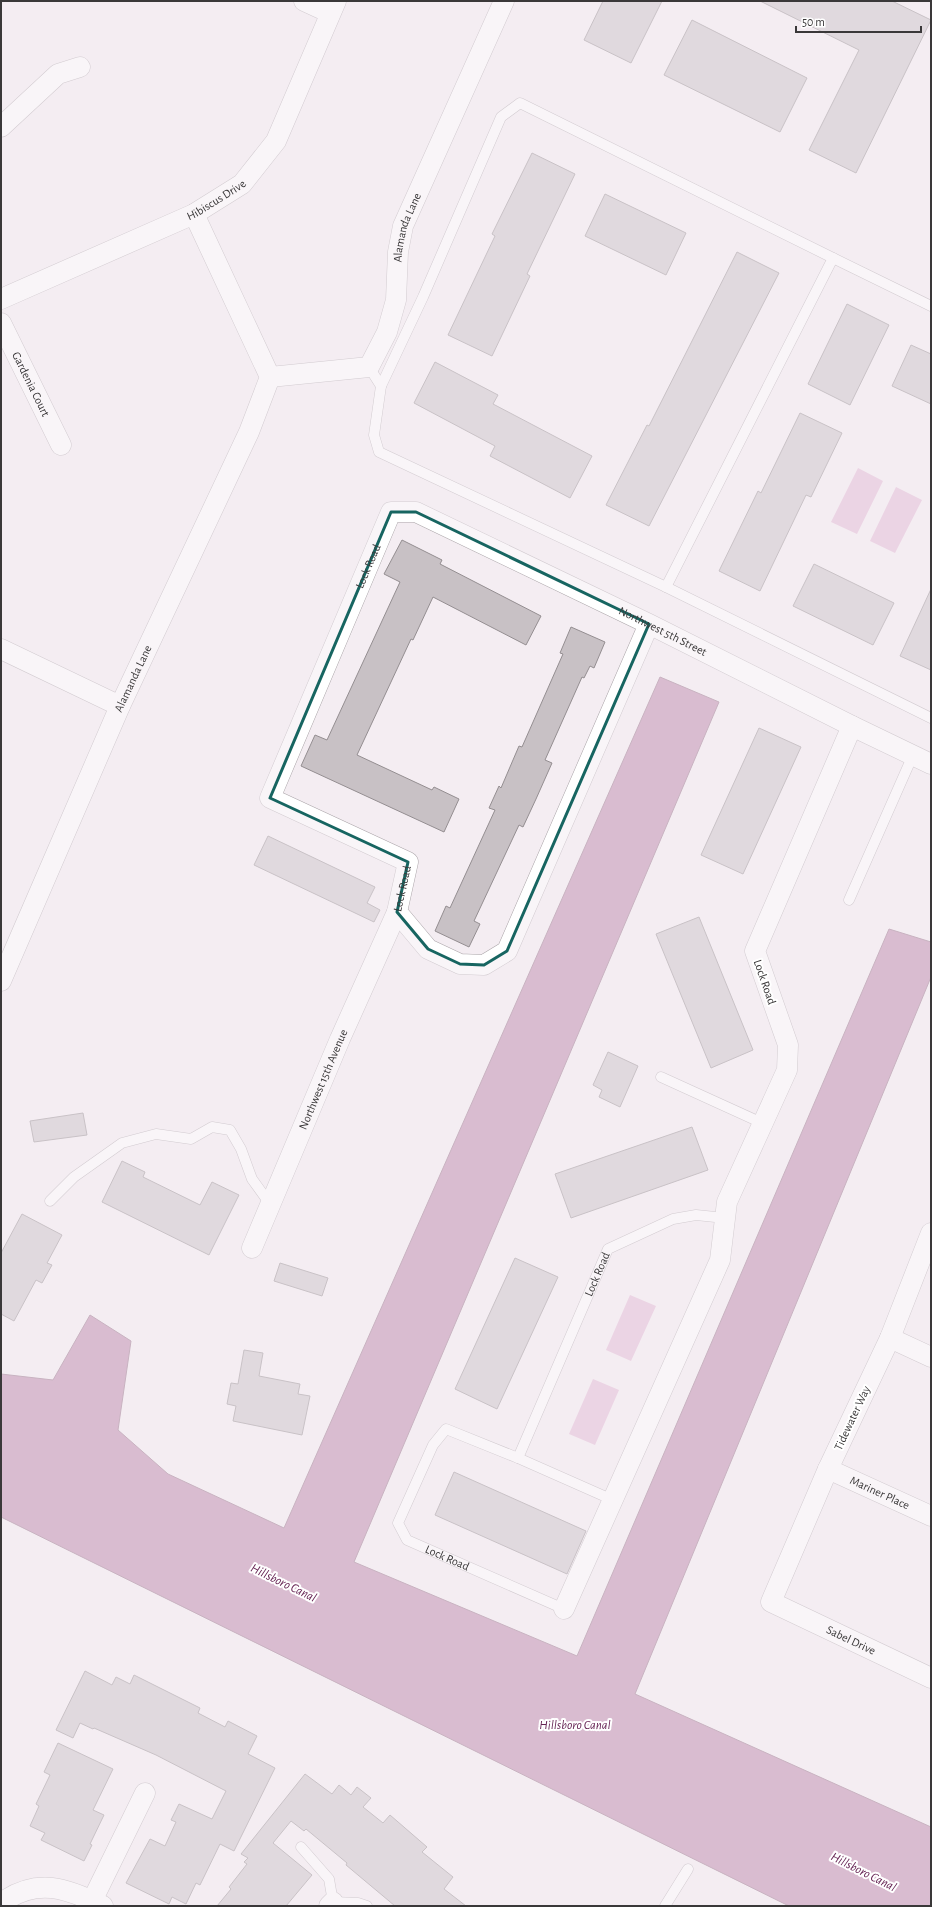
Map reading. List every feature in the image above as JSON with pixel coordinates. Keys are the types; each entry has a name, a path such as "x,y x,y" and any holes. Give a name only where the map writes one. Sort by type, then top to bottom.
{"street":[{"path":"304,1 333,7"},
{"name":"Alamanda Lane","path":"370,367 387,332 396,300 398,252 403,226 504,1"},
{"name":"Hibiscus Drive","path":"1,299 194,214 242,184 276,141 333,7"},
{"path":"1,127 58,74 80,67"},
{"path":"194,214 270,377 370,367"},
{"name":"Gardenia Court","path":"1,323 60,445"},
{"name":"Alamanda Lane","path":"1,981 120,706 249,432 270,377"},
{"name":"Northwest 5th Street","path":"392,512 416,512 649,624 931,764"},
{"name":"Lock Road","path":"392,512 270,798 408,862 398,912 428,949 460,964 484,965 507,951 649,624"},
{"path":"1,649 120,706"},
{"name":"Lock Road","path":"564,1609 720,1260 726,1202 786,1070 788,1045 755,951 852,726"},
{"name":"Northwest 15th Avenue","path":"252,1248 337,1046 398,912"},
{"name":"Tidewater Way","path":"771,1602 828,1469 890,1338 931,1233"},
{"path":"890,1338 931,1357"},
{"name":"Mariner Place","path":"828,1469 931,1516"},
{"name":"Sabel Drive","path":"771,1602 931,1678"},
{"path":"1,1903 19,1893 45,1888 71,1891 98,1903 145,1793"}],"lane":[{"path":"931,306 520,103 501,117 423,297 381,386 374,435 379,452 666,587 931,718"},
{"path":"666,587 833,258"},
{"path":"370,367 381,386"},
{"path":"849,900 913,755"},
{"path":"661,1077 762,1123"},
{"path":"50,1201 74,1177 122,1143 156,1134 191,1139 212,1127 230,1130 241,1149 252,1179 270,1204"},
{"name":"Lock Road","path":"518,1458 608,1249 673,1219 696,1215 725,1218"},
{"name":"Lock Road","path":"564,1609 407,1540 398,1523 433,1445 446,1429 518,1458 613,1500"},
{"path":"301,1846 329,1879 331,1904 358,1902 367,1906"},
{"path":"665,1906 688,1869"}],"highlighted area":[{"path":"391,512 416,512 649,624 507,951 484,965 460,964 428,949 397,912 408,862 270,798"}],"shaded area":[{"path":"858,468 883,481 857,534 831,522"},
{"path":"896,487 922,500 895,553 870,541"},
{"path":"630,1295 656,1306 631,1361 606,1350"},
{"path":"593,1379 619,1390 595,1445 569,1434"}],"water":[{"name":"Hillsboro Canal","path":"660,677 719,702 354,1562 577,1656 889,929 931,942 931,977 635,1694 931,1827 931,1906 789,1906 1,1517 1,1374 53,1380 90,1315 131,1341 118,1430 168,1474 284,1528"}],"building":[{"path":"603,1 662,1 631,63 584,40"},
{"path":"760,1 892,1 931,20 856,173 809,150 859,50"},
{"path":"692,20 807,78 780,132 664,75"},
{"path":"532,153 575,174 527,274 530,276 492,356 448,335 495,236 492,234"},
{"path":"605,194 686,233 666,275 585,236"},
{"path":"737,252 779,273 649,526 606,505 647,425 649,426"},
{"path":"847,304 889,325 850,405 808,384"},
{"path":"911,345 931,354 931,404 892,386"},
{"path":"435,362 498,395 493,404 592,456 570,498 490,456 495,446 414,403"},
{"path":"800,413 842,433 811,497 806,495 760,591 719,571 758,491 761,493"},
{"path":"402,540 442,560 440,564 541,616 526,645 433,597 413,640 411,639 357,755 432,790 434,787 459,799 444,832 301,766 315,735 327,740 400,582 384,574"},
{"path":"814,564 894,603 873,645 793,606"},
{"path":"931,589 931,670 900,656"},
{"path":"571,627 605,642 594,668 590,666 584,678 582,677 545,760 552,763 523,827 519,825 474,921 480,924 469,947 435,931 446,906 450,908 495,810 489,808 499,786 501,788 519,746 522,747 563,654 560,653"},
{"path":"759,728 801,747 743,874 701,855"},
{"path":"268,836 375,887 367,903 380,910 374,922 254,865"},
{"path":"699,917 753,1050 711,1068 656,934"},
{"path":"608,1052 638,1066 620,1107 599,1097 602,1090 593,1085"},
{"path":"83,1113 87,1135 34,1142 30,1121"},
{"path":"692,1127 708,1170 571,1218 555,1174"},
{"path":"122,1161 145,1172 143,1177 200,1205 212,1182 239,1195 209,1255 102,1202"},
{"path":"22,1214 62,1235 47,1263 52,1265 42,1283 36,1280 14,1321 1,1314 1,1253"},
{"path":"515,1258 558,1277 497,1409 455,1389"},
{"path":"280,1263 328,1278 322,1296 274,1281"},
{"path":"244,1350 263,1353 259,1376 300,1384 298,1394 310,1396 302,1435 233,1421 236,1406 227,1404 231,1383 238,1384"},
{"path":"454,1472 586,1531 567,1574 435,1515"},
{"path":"85,1671 112,1685 116,1677 130,1684 134,1675 200,1708 198,1713 225,1727 228,1721 257,1736 248,1754 275,1768 234,1851 220,1844 200,1885 196,1883 186,1904 172,1897 169,1904 126,1883 150,1839 165,1846 176,1822 171,1820 179,1804 212,1819 226,1791 156,1755 94,1728 93,1729 80,1723 73,1738 56,1730"},
{"path":"58,1743 113,1769 93,1810 104,1815 90,1844 92,1845 84,1861 41,1840 45,1833 30,1826 39,1806 36,1804 50,1775 44,1772"},
{"path":"305,1774 332,1794 339,1785 351,1795 357,1787 371,1798 363,1807 383,1823 390,1815 427,1847 422,1852 453,1877 444,1889 466,1906 395,1906 306,1829 304,1831 291,1821 273,1843 312,1875 286,1906 217,1906 231,1889 229,1887 247,1864 244,1862 248,1858 241,1854"}]}
